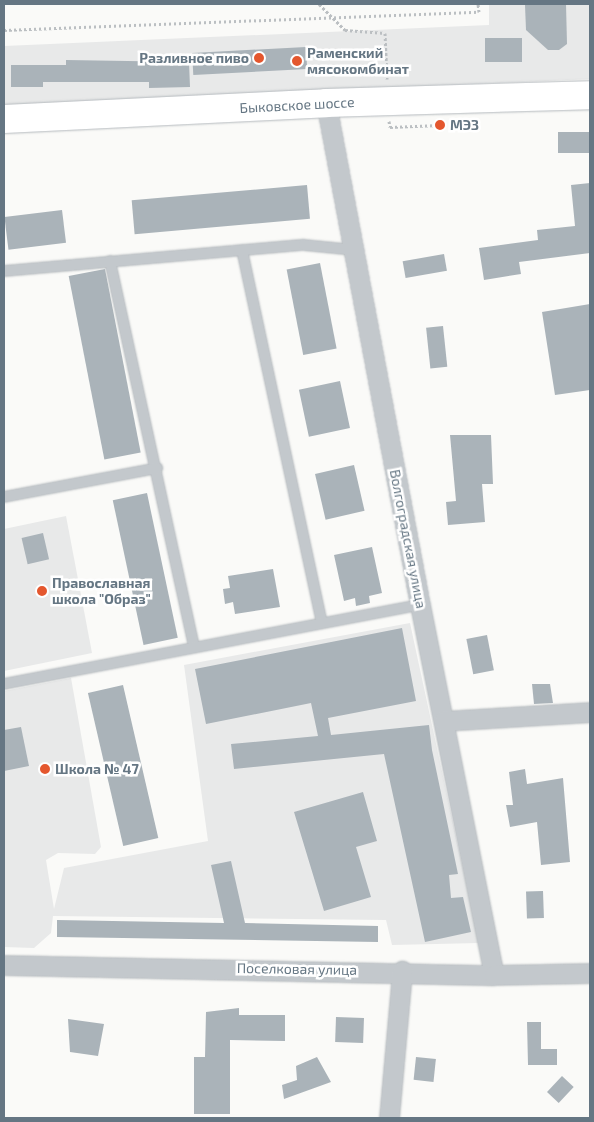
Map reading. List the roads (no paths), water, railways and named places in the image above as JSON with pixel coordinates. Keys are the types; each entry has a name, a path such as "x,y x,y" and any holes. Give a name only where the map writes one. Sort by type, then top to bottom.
{"main road":[{"name":"Быковское шоссе","path":"4,119 326,103 590,95"}],"street":[{"name":"Волгоградская улица","path":"326,103 420,605 494,975"},
{"path":"444,721 590,712"},
{"name":"Поселковая улица","path":"4,965 402,970 494,975 590,973"},
{"path":"389,1118 402,970"}],"lane":[{"path":"4,271 304,246 354,250"},
{"path":"242,250 322,623"},
{"path":"110,261 157,468 194,647"},
{"path":"4,497 157,468"},
{"path":"4,684 420,605"}],"place":[{"name":"Разливное пиво","path":"259,58"},
{"name":"Раменский мясокомбинат","path":"297,61"},
{"name":"МЭЗ","path":"440,125"},
{"name":"Православная школа \"Образ\"","path":"42,591"},
{"name":"Школа № 47","path":"45,769"}]}
